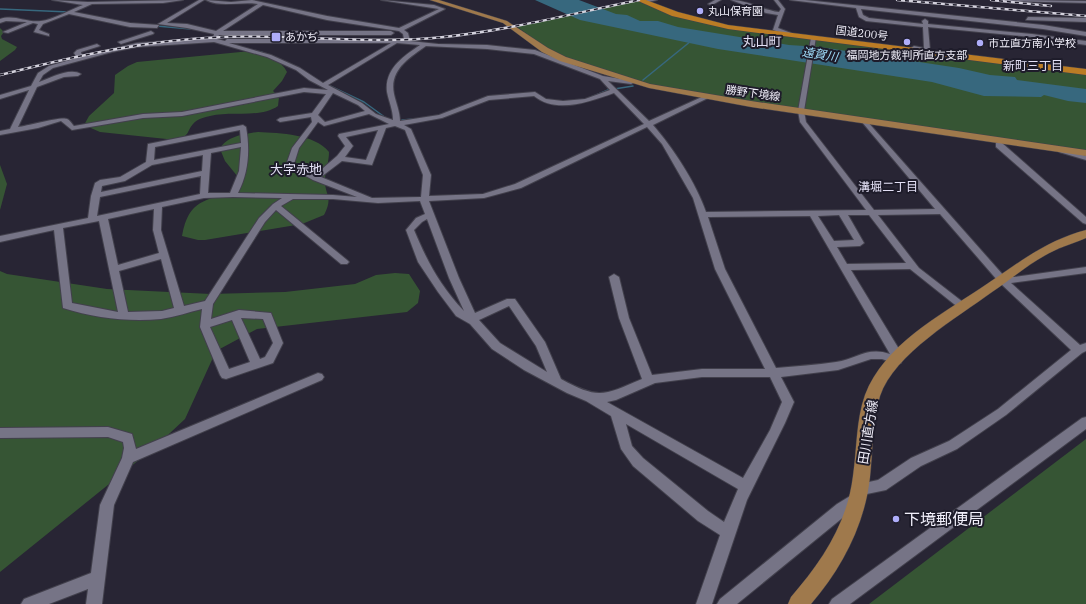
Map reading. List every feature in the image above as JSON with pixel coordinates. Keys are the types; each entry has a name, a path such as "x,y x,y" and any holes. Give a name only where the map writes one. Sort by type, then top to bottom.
{"highway":[{"name":"国道200号","path":"642,1 666,11 701,21 814,39 1086,72"}],"main road":[{"name":"勝野下境線","path":"433,0 505,22 555,55 631,82 706,97 1086,153"},
{"name":"田川直方線","path":"798,604 827,566 844,539 859,494 866,430 873,395 879,382 898,358 918,339 963,306 1037,254 1086,234"}],"street":[{"path":"54,0 92,3 181,0"},
{"path":"0,21 5,19 17,19 41,23 92,3 105,0"},
{"path":"151,33 159,25 202,0"},
{"path":"208,0 231,3 250,1 262,2 327,18 401,30 406,36 407,41"},
{"path":"68,12 130,26 187,26 217,33 394,33 443,9 434,6 383,0"},
{"path":"642,1 655,0"},
{"path":"710,4 719,0"},
{"path":"733,0 781,14"},
{"path":"776,0 783,9 777,21 776,31 802,37"},
{"path":"792,0 1007,23 1086,34"},
{"path":"1009,0 1086,2"},
{"path":"860,1 859,14 866,19 926,26 1013,32 1086,43"},
{"path":"217,33 262,2"},
{"path":"751,6 758,4"},
{"path":"900,49 927,50 926,26 923,15"},
{"path":"1013,32 1004,17 1042,20 1086,20"},
{"path":"6,29 32,22"},
{"path":"41,23 36,32 47,35"},
{"path":"109,44 131,40 151,33 161,32"},
{"path":"217,33 217,41"},
{"path":"814,39 802,110 803,122 912,266 929,282 963,306"},
{"path":"13,130 34,86 44,71 61,63 137,45 217,41 394,43 407,41 424,45 487,47 535,52 602,78 631,82"},
{"path":"217,41 270,55 304,69 328,88 360,104 371,112 396,121"},
{"path":"378,201 316,178 290,165 290,158 314,122 314,115 328,88 394,43"},
{"path":"80,58 77,53 79,51 102,45"},
{"path":"396,121 397,110 390,87 390,78 395,68 405,58 424,45"},
{"path":"0,97 63,75 78,74"},
{"path":"602,78 665,143 697,198 720,269 788,402 783,415 746,486 727,532 704,604"},
{"path":"0,133 38,126 61,119 65,120 72,128 143,116 182,114 311,89 328,88 367,101 380,112 408,129 427,175 424,200 454,278 473,320 496,346 528,367 557,383 588,397 746,486"},
{"path":"316,178 340,158 348,146 342,136 383,127 396,121 440,118 491,98 535,94 544,101 586,101 614,90"},
{"path":"264,104 282,94"},
{"path":"0,239 204,196 233,195 333,197 378,201 484,196 508,190 706,97"},
{"path":"562,102 571,100"},
{"path":"314,115 324,124 371,112"},
{"path":"280,120 314,115"},
{"path":"725,604 859,494 881,486 916,462 953,445 1002,412 1082,348 1001,279 864,121"},
{"path":"150,163 151,146 243,126 246,144 239,186 233,195"},
{"path":"340,158 369,163 383,127"},
{"path":"92,220 98,185 103,182 122,179 150,163 246,144"},
{"path":"999,145 1086,222"},
{"path":"1056,148 1086,158"},
{"path":"204,196 206,152"},
{"path":"95,196 206,173"},
{"path":"205,324 239,314 267,316 278,343 269,360 226,376 205,324 208,304 262,220 276,206 292,196"},
{"path":"158,205 157,230 180,311"},
{"path":"276,206 344,262"},
{"path":"703,215 942,212"},
{"path":"831,244 860,243 842,213"},
{"path":"813,214 898,358"},
{"path":"430,215 413,224 410,230 411,235 418,247 423,262 441,290 460,313 473,320"},
{"path":"103,217 124,316"},
{"path":"58,226 67,306 124,316 162,315 208,304"},
{"path":"115,269 163,255"},
{"path":"845,267 912,266"},
{"path":"1001,279 1014,280 1086,270"},
{"path":"614,277 624,318 649,381"},
{"path":"473,320 511,301 541,345 557,383"},
{"path":"235,315 257,365"},
{"path":"588,397 612,397 649,381 702,373 773,373 838,366 871,355 898,358"},
{"path":"128,458 318,377"},
{"path":"616,413 627,450 638,462 703,516 727,532"},
{"path":"837,604 1086,422"},
{"path":"0,433 100,432 118,434 128,438 130,448 128,458 108,505 94,604"},
{"path":"29,604 97,578"}],"green space":[{"path":"636,0 663,12 704,23 1086,73 1086,151 787,108 642,83 591,68 546,48 516,26"},
{"path":"0,28 4,32 1,36 2,39 17,47 0,61"},
{"path":"251,51 276,60 287,72 282,81 273,91 279,97 278,106 271,110 254,113 218,114 203,118 195,122 186,135 176,140 100,132 84,125 89,116 114,93 115,75 137,62"},
{"path":"258,132 286,134 306,138 315,141 329,152 325,178 328,204 324,215 302,224 205,240 182,236 189,214 194,208 207,200 236,190 238,177 225,161 220,149 231,138"},
{"path":"0,165 7,184 0,210"},
{"path":"0,271 7,274 107,289 211,294 285,292 355,284 376,275 395,273 409,274 420,291 418,303 407,312 257,329 216,351 185,419 155,447 0,572"},
{"path":"1086,439 1086,604 869,604"}],"water":[{"name":"遠賀川","path":"535,0 579,0 616,14 627,15 640,21 658,21 678,27 789,45 820,47 959,68 990,75 1015,77 1017,80 1086,89 1086,103 1068,101 1044,95 1041,97 984,96 932,82 718,49 580,20"}],"waterway":[{"path":"0,9 69,12"},
{"path":"156,26 191,29"},
{"path":"643,80 691,41"},
{"path":"261,52 292,65"},
{"path":"330,86 364,102 386,118"},
{"path":"589,98 608,90 633,86"},
{"path":"402,120 414,119"}],"railway":[{"path":"0,75 83,55 138,45 195,39 251,36 389,40 444,37 518,26 639,0"},
{"path":"897,0 1086,16"},
{"path":"991,0 1051,6"}],"place":[{"name":"丸山保育園","path":"700,11"},
{"name":"あかぢ","path":"276,37"},
{"name":"福岡地方裁判所直方支部","path":"907,42"},
{"name":"市立直方南小学校","path":"980,43"},
{"name":"下境郵便局","path":"896,519"}],"district":[{"name":"丸山町","path":"762,41"},
{"name":"新町三丁目","path":"1033,65"},
{"name":"大字赤地","path":"296,169"},
{"name":"溝堀二丁目","path":"888,186"}]}
